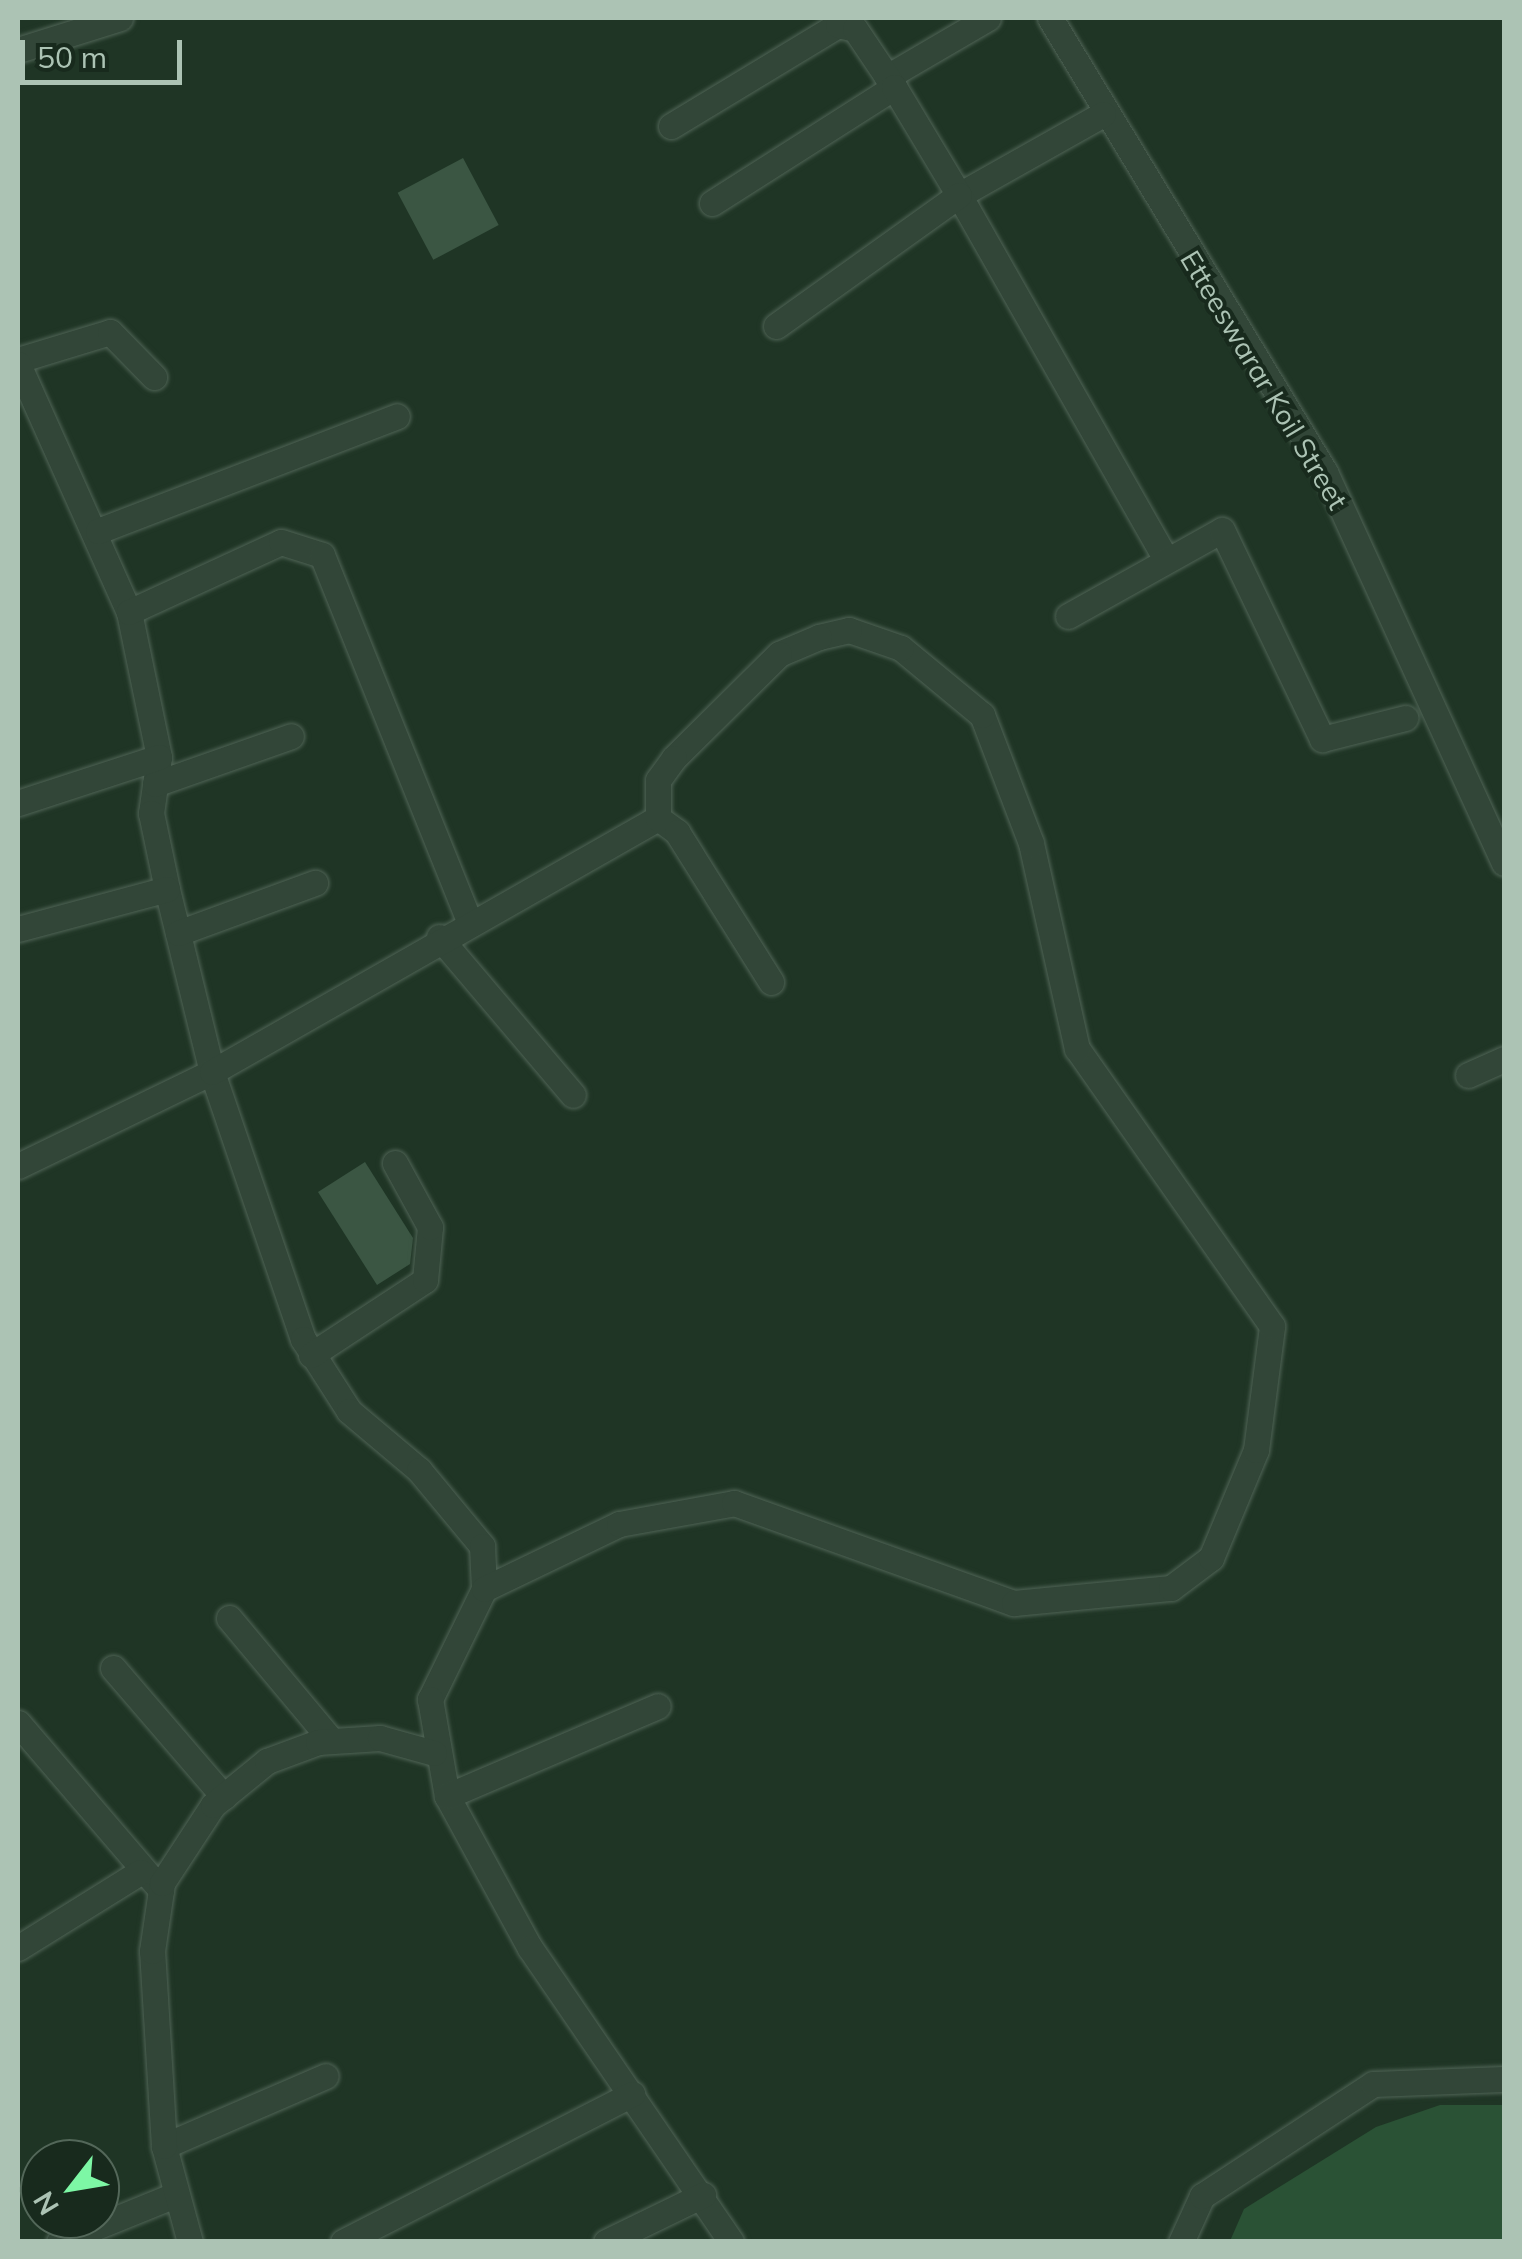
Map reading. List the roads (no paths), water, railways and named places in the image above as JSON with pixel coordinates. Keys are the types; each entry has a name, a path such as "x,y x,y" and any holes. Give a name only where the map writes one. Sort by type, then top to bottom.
{"street":[{"path":"18,50 120,18"},
{"path":"712,203 988,18"},
{"name":"Etteeswarar Koil Street","path":"1050,18 1103,114 1325,472 1504,864"},
{"path":"671,126 838,25 855,30 959,195 1165,558"},
{"path":"776,326 959,195 1103,114"},
{"path":"154,377 110,332 18,362 98,532 129,612 159,757 151,812 212,1072 310,1354 349,1411 459,1512 482,1546 484,1589 430,1699 434,1753 447,1796 482,1870 731,2242"},
{"path":"98,532 397,416"},
{"path":"1068,616 1165,558 1222,530 1322,739 1405,718"},
{"path":"129,612 281,542 322,555 470,920"},
{"path":"484,1589 620,1524 734,1503 1014,1603 1171,1588 1211,1558 1256,1450 1272,1326 1077,1049 1031,843 982,715 943,674 849,630 778,654 674,758 658,780 658,818"},
{"path":"155,784 292,736"},
{"path":"18,802 159,757"},
{"path":"18,1166 212,1072 439,937 658,818"},
{"path":"658,818 677,832 772,982"},
{"path":"178,933 315,883"},
{"path":"18,929 168,889"},
{"path":"439,937 573,1096"},
{"path":"1468,1074 1504,1058"},
{"path":"310,1354 425,1280 430,1227 395,1163"},
{"path":"228,1618 332,1741"},
{"path":"113,1668 224,1796"},
{"path":"447,1796 658,1706"},
{"path":"18,1723 140,1872 161,1890"},
{"path":"190,2242 170,2197 164,2146 152,1951 161,1890 224,1796 267,1761 332,1741 380,1738 434,1753"},
{"path":"18,1948 140,1872"},
{"path":"164,2146 326,2076"},
{"path":"1181,2242 1202,2196 1373,2084 1504,2079"},
{"path":"342,2242 632,2094"},
{"path":"606,2242 703,2195"},
{"path":"58,2242 170,2197"}]}
